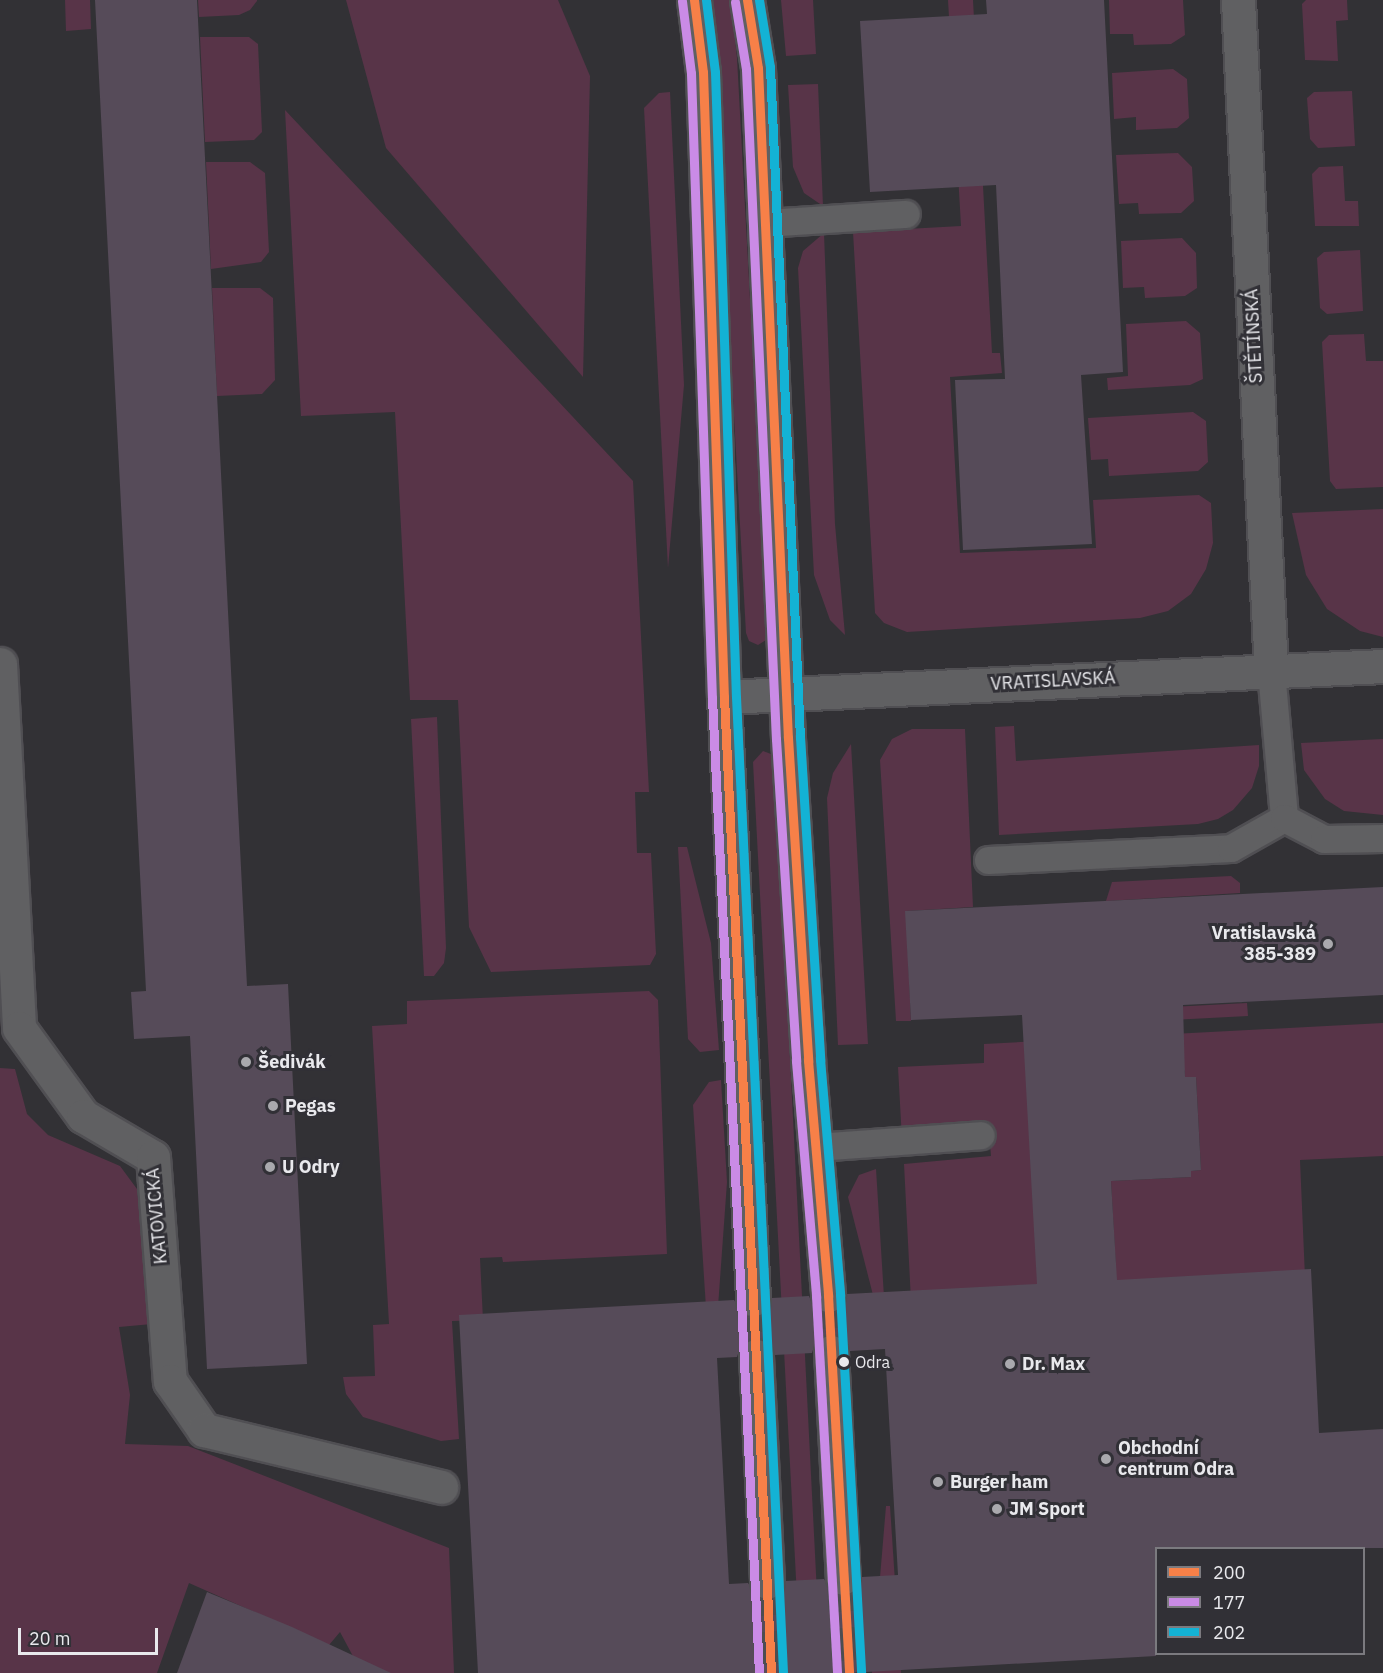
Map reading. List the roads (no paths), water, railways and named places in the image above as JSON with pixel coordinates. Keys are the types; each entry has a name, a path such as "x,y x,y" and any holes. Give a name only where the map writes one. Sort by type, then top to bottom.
{"street":[{"path":"694,0 703,72 724,697 753,1299"},
{"path":"747,0 758,68 786,694 815,1147 828,1295"},
{"name":"ŠTĚTÍNSKÁ","path":"1238,0 1271,671"},
{"name":"KATOVICKÁ","path":"0,664 19,1028 82,1116 153,1157 170,1381 204,1430 441,1487"},
{"name":"VRATISLAVSKÁ","path":"724,697 1383,666"},
{"path":"831,1352 843,1578"},
{"path":"756,1356 767,1582"}],"lane":[{"path":"765,223 906,214"},
{"path":"1271,671 1284,818"},
{"path":"1284,818 1324,839 1383,838"},
{"path":"988,860 1231,848 1284,818"},
{"path":"815,1147 981,1135"}],"tunnel":[{"path":"828,1295 831,1352"},
{"path":"753,1299 756,1356"},
{"path":"843,1578 849,1673"},
{"path":"767,1582 771,1673"}],"place":[{"name":"Vratislavská 385-389","path":"1328,944"},
{"name":"Šedivák","path":"246,1062"},
{"name":"Pegas","path":"273,1106"},
{"name":"U Odry","path":"270,1167"},
{"name":"Odra","path":"844,1362"},
{"name":"Dr. Max","path":"1010,1364"},
{"name":"Obchodní centrum Odra","path":"1106,1459"},
{"name":"Burger ham","path":"938,1482"},
{"name":"JM Sport","path":"997,1509"}]}
